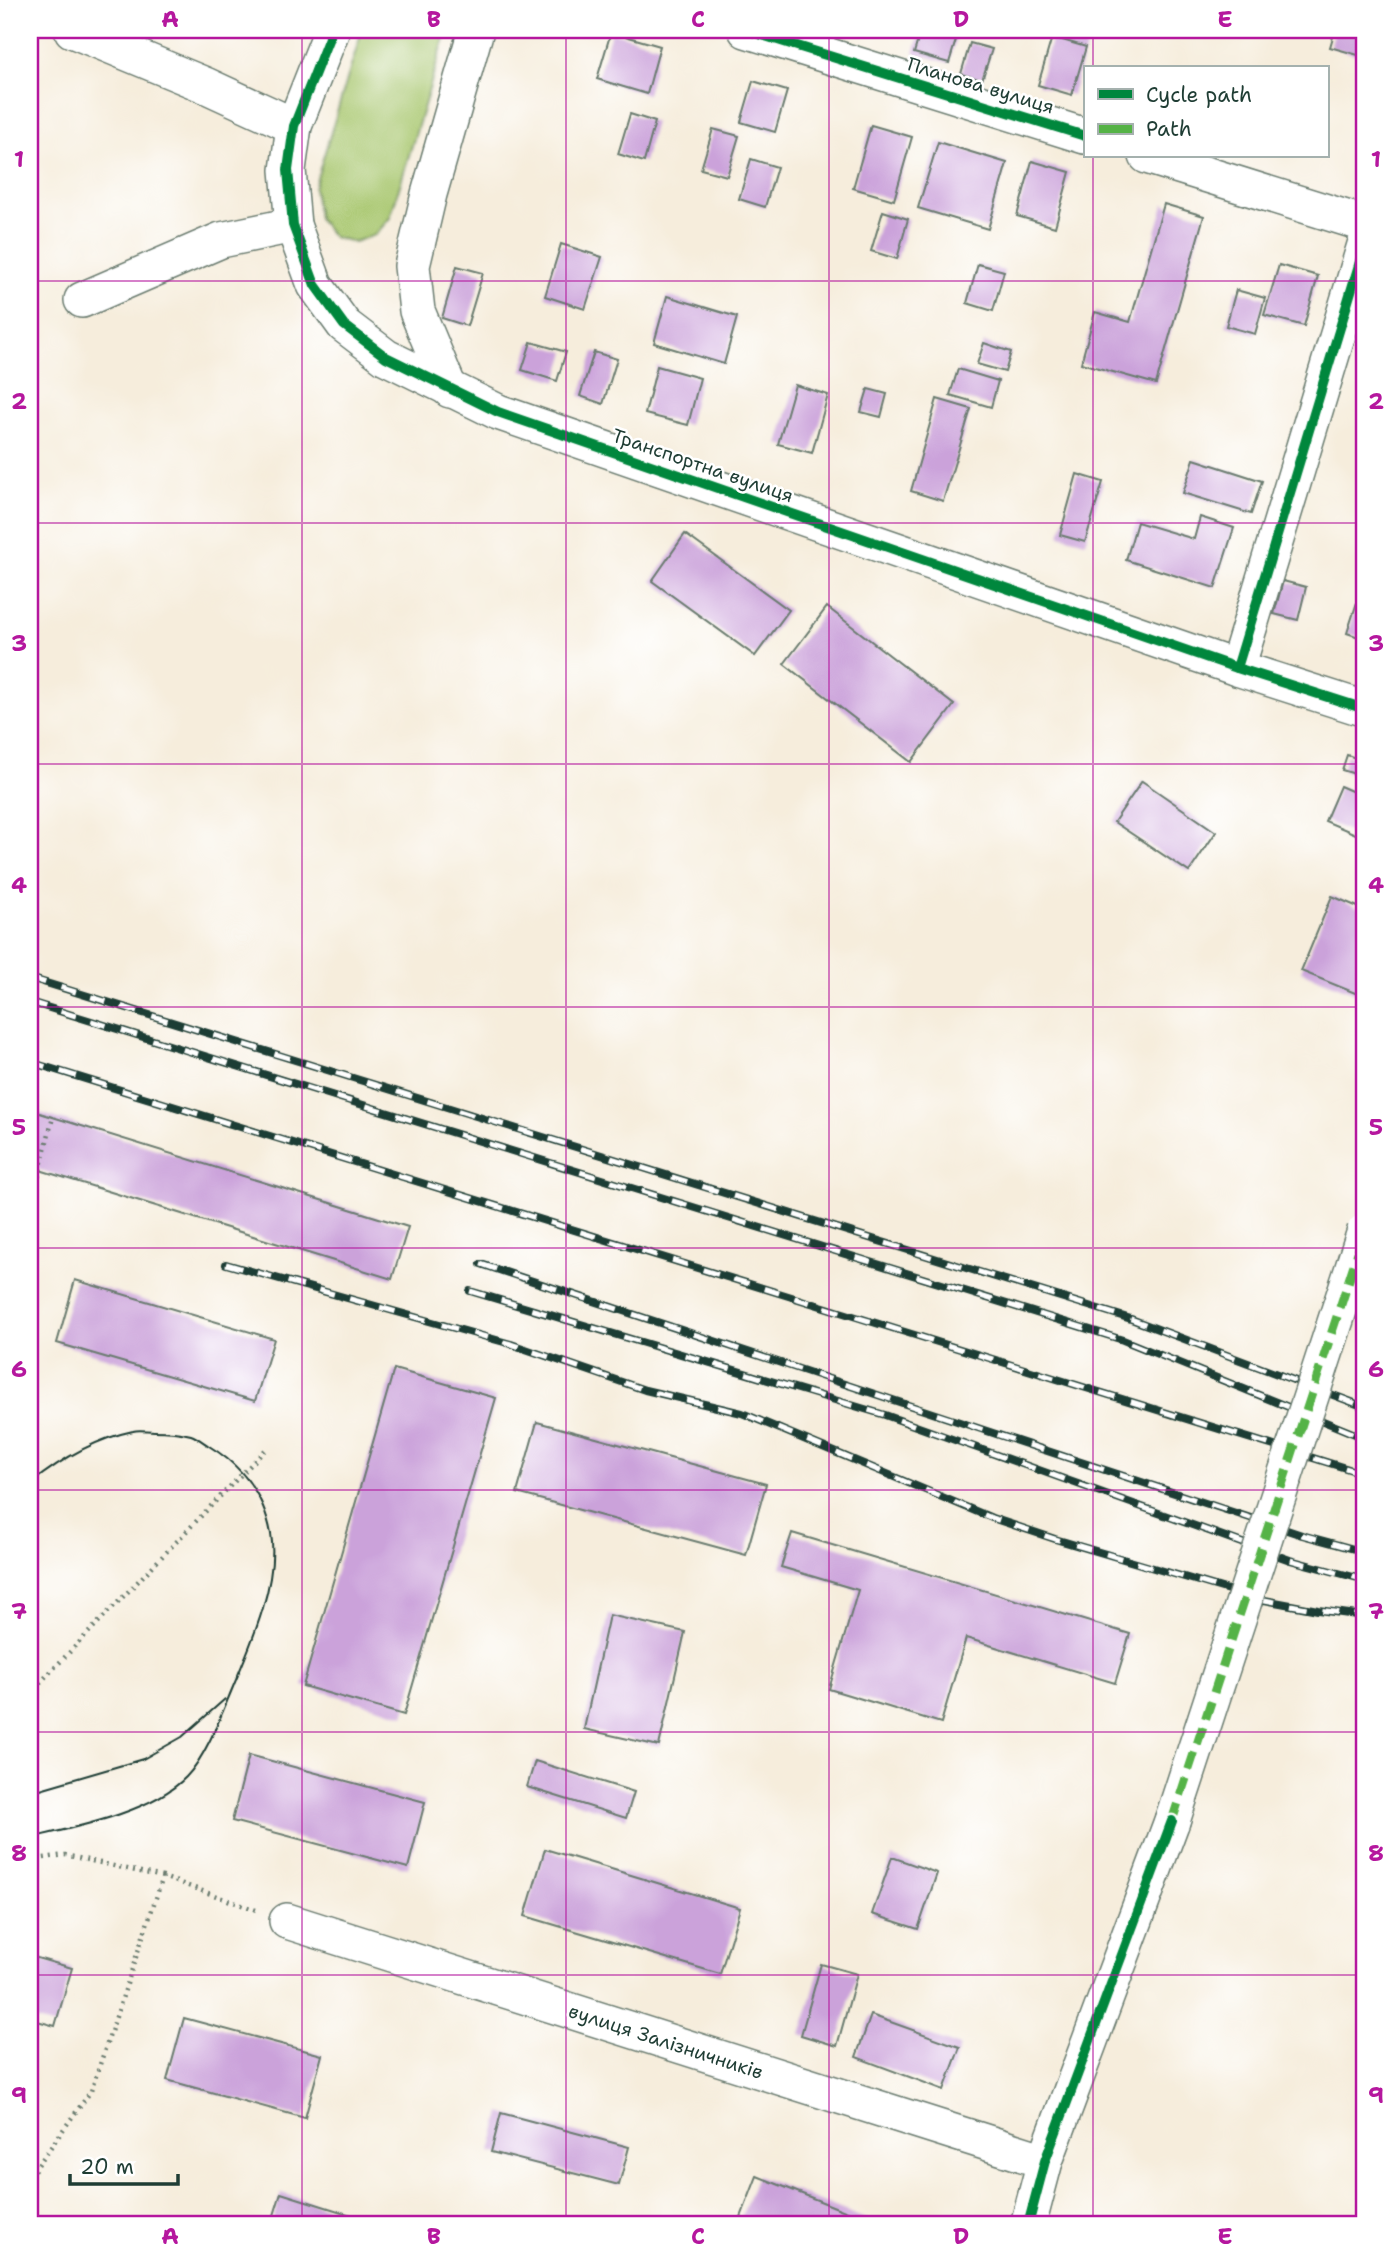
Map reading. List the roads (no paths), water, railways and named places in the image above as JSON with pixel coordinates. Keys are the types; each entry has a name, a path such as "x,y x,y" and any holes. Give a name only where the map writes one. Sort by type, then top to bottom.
{"street":[{"path":"72,30 205,85 294,126"},
{"name":"Транспортна вулиця","path":"332,30 294,126 288,170 293,225 315,285 344,325 386,356 498,412 1237,668 1365,709"},
{"path":"450,390 417,311 412,266 429,194 476,30"},
{"name":"Планова вулиця","path":"746,30 1084,136"},
{"path":"1153,158 1365,224"},
{"path":"82,300 221,240 293,225"},
{"path":"1237,668 1365,245"},
{"path":"1028,2225 1045,2161 1172,1821 1365,1231"},
{"name":"вулиця Залізничників","path":"287,1921 1045,2161"}],"tram line":[{"path":"30,1484 53,1467 105,1439 135,1430 191,1435 221,1454 250,1483 268,1520 272,1552 267,1592 255,1632 213,1734 186,1777 154,1800 134,1809 30,1838"},
{"path":"30,1792 143,1759 182,1737 225,1699"}],"railway":[{"path":"30,978 1131,1319 1365,1407"},
{"path":"30,1002 1123,1340 1365,1438"},
{"path":"30,1062 1365,1474"},
{"path":"226,1264 511,1344 645,1390 742,1413 992,1518 1055,1539 1259,1599 1365,1616"},
{"path":"481,1264 1302,1535 1365,1552"},
{"path":"470,1291 885,1415 1290,1560 1365,1580"}]}
